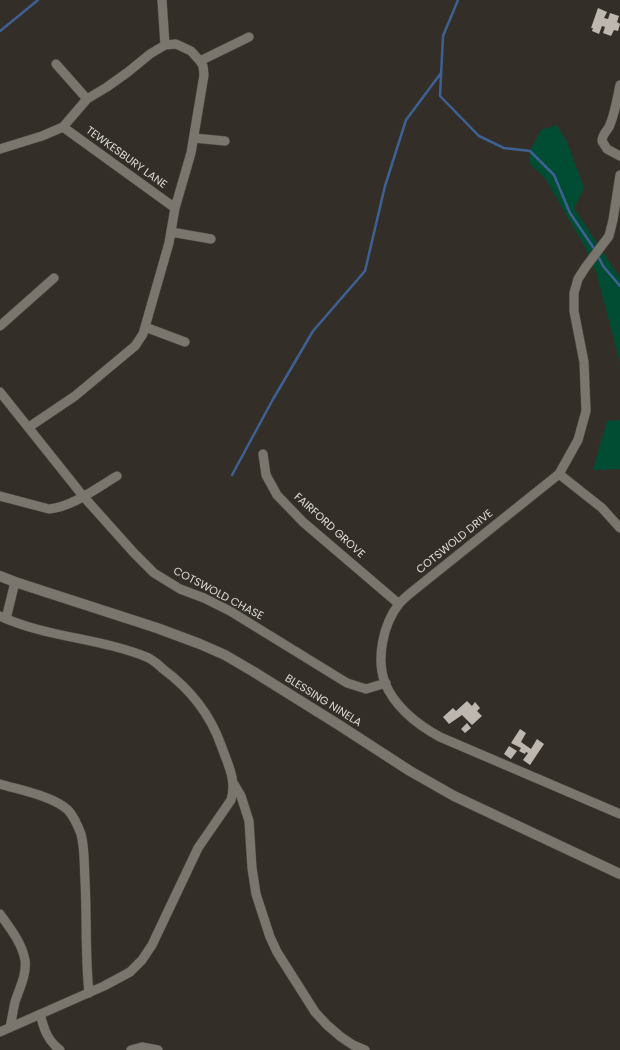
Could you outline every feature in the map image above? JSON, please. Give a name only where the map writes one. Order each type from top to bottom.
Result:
[{"type":"street","points":[[162,0],[165,45]]},
{"type":"street","points":[[200,61],[249,37]]},
{"type":"street","points":[[0,149],[42,136],[63,127],[86,99],[107,87],[150,54],[165,45],[176,44],[191,51],[203,66],[204,75],[191,154],[175,208],[169,243],[145,327],[135,346],[75,396],[29,427]]},
{"type":"street","points":[[56,64],[86,99]]},
{"type":"street","points":[[620,85],[609,127],[602,137],[602,141],[606,149],[620,156]]},
{"type":"street","name":"TEWKESBURY LANE","points":[[63,127],[175,208]]},
{"type":"street","points":[[194,138],[225,141]]},
{"type":"street","name":"COTSWOLD DRIVE","points":[[620,175],[613,220],[608,236],[578,279],[574,293],[574,311],[584,362],[586,411],[578,440],[559,474],[413,591],[399,604],[391,616],[382,641],[382,665],[386,683],[401,707],[416,721],[433,733],[620,814]]},
{"type":"street","points":[[171,232],[211,240]]},
{"type":"street","points":[[0,326],[54,278]]},
{"type":"street","points":[[145,327],[185,342]]},
{"type":"street","name":"COTSWOLD CHASE","points":[[0,392],[83,496],[154,573],[180,589],[204,598],[230,611],[347,682],[366,689],[386,683]]},
{"type":"street","name":"FAIRFORD GROVE","points":[[263,454],[266,475],[277,495],[303,522],[399,604]]},
{"type":"street","points":[[559,474],[602,508],[620,528]]},
{"type":"street","points":[[0,496],[49,509],[56,509],[83,496],[117,476]]},
{"type":"street","name":"BLESSING NINELA","points":[[0,576],[157,628],[219,652],[254,672],[410,771],[454,796],[620,874]]},
{"type":"street","points":[[15,582],[3,617],[47,632],[130,652],[150,659],[174,677],[190,692],[206,712],[217,734],[249,821],[252,868],[256,894],[270,937],[277,952],[315,1012],[341,1037],[353,1045],[365,1050]]},
{"type":"street","points":[[0,1032],[104,986],[130,972],[142,960],[152,945],[174,901],[198,848],[231,800],[234,782]]},
{"type":"street","points":[[0,784],[56,802],[68,810],[81,835],[84,857],[89,993]]},
{"type":"street","points":[[0,914],[10,927],[22,949],[25,962],[24,978],[15,1003],[10,1027]]},
{"type":"street","points":[[40,1014],[46,1034],[53,1044],[60,1050]]},
{"type":"street","points":[[131,1050],[142,1047],[158,1050]]},
{"type":"green space","points":[[557,125],[567,142],[584,188],[574,208],[620,276],[620,362],[596,272],[584,245],[545,178],[530,164],[530,151],[541,130]]},
{"type":"green space","points":[[620,420],[620,469],[593,470],[607,421]]},
{"type":"building","points":[[598,8],[607,12],[604,18],[608,19],[610,13],[619,16],[617,22],[620,24],[618,31],[614,30],[611,36],[603,33],[605,27],[602,26],[599,34],[592,31],[593,28],[591,28]]},
{"type":"building","points":[[467,701],[472,706],[475,702],[480,708],[477,711],[482,716],[472,725],[462,715],[449,724],[443,717],[453,708],[456,711]]},
{"type":"building","points":[[467,723],[471,728],[465,733],[461,729]]},
{"type":"building","points":[[520,729],[526,733],[521,742],[531,749],[537,739],[544,744],[530,765],[523,760],[528,753],[526,752],[525,754],[519,751],[521,748],[511,743]]},
{"type":"building","points":[[509,746],[517,751],[511,759],[504,754]]},
{"type":"waterway","points":[[0,31],[38,0]]},
{"type":"waterway","points":[[458,0],[443,36],[440,96],[479,136],[504,148],[530,151],[554,175],[570,213],[595,250]]},
{"type":"waterway","points":[[232,475],[272,401],[313,331],[365,271],[385,186],[406,120],[441,73]]},
{"type":"waterway","points":[[597,254],[603,266],[620,286]]}]
